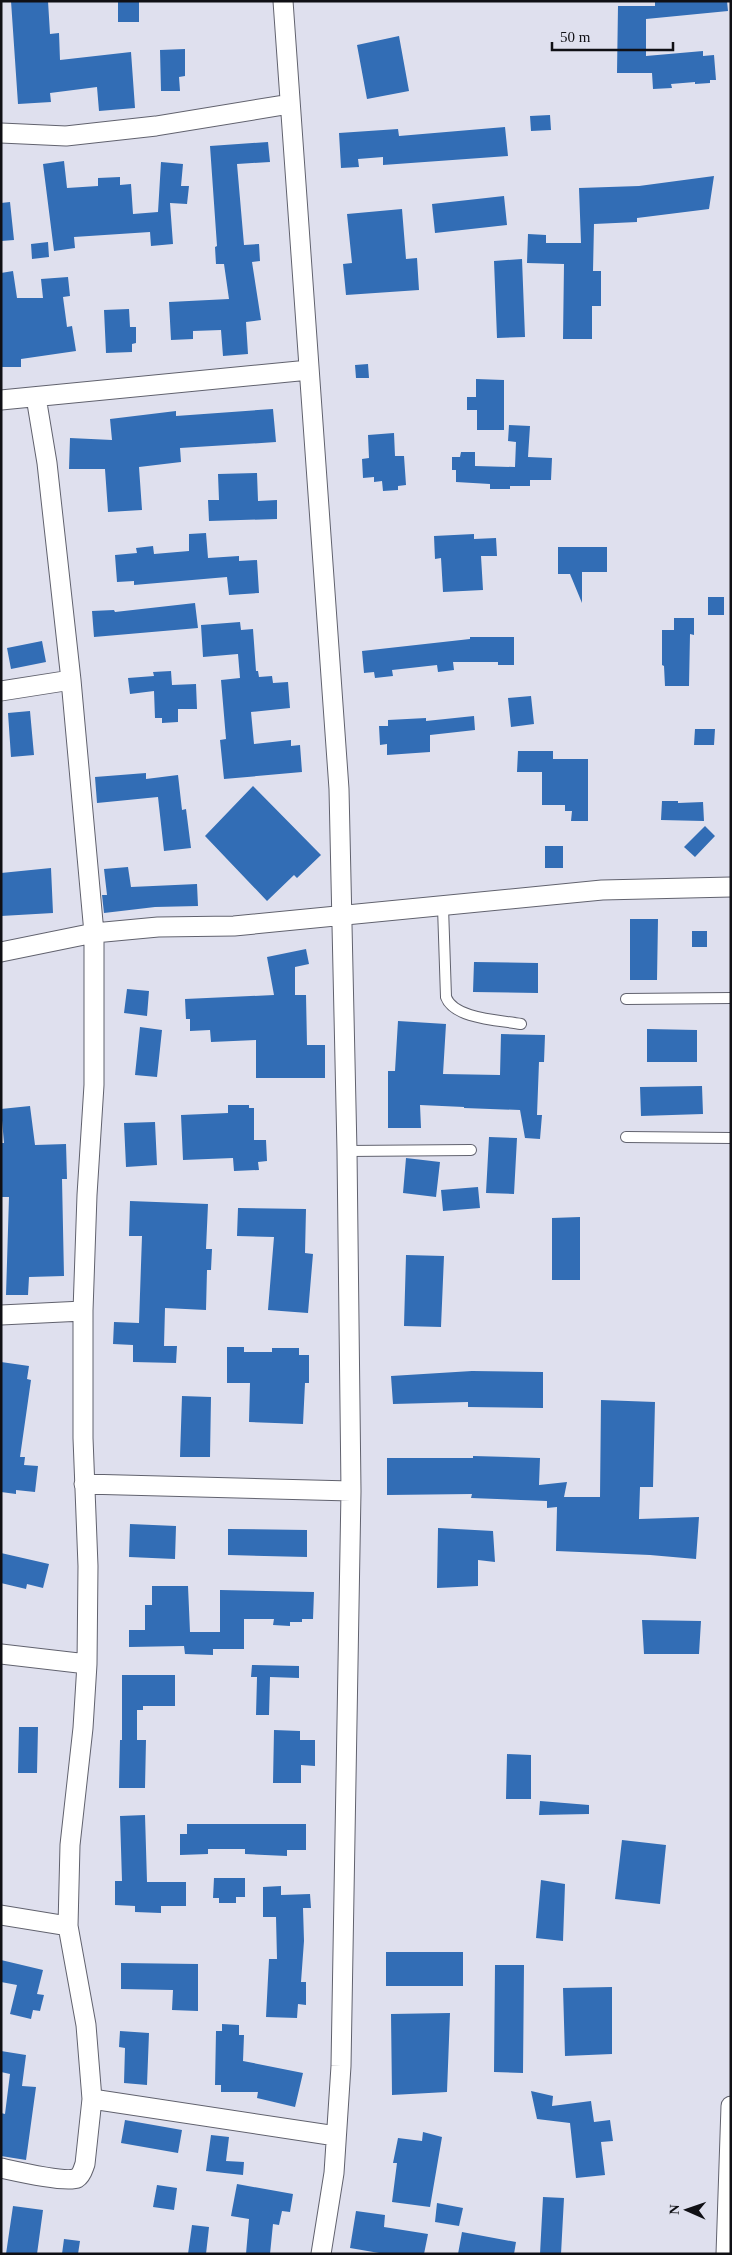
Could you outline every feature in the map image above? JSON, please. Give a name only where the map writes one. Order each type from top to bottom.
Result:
[{"type":"street","points":[[283,1],[339,789],[347,1151],[351,1490],[341,2056],[334,2173],[321,2254]]},
{"type":"street","points":[[1,134],[66,136],[156,126],[290,104]]},
{"type":"street","points":[[1,400],[309,370]]},
{"type":"street","points":[[1,2168],[61,2179],[77,2178],[82,2173],[85,2164],[92,2099],[86,2025],[68,1926],[70,1845],[88,1664],[88,1566],[84,1484],[84,1311],[87,1195],[94,1085],[94,933],[71,680],[47,463],[36,397]]},
{"type":"street","points":[[1,691],[71,680]]},
{"type":"street","points":[[1,952],[94,933],[158,926],[234,926],[343,917],[602,890],[731,887]]},
{"type":"street","points":[[1,1316],[84,1311]]},
{"type":"street","points":[[84,1484],[351,1490]]},
{"type":"street","points":[[1,1654],[88,1664]]},
{"type":"street","points":[[1,1916],[68,1926]]},
{"type":"street","points":[[92,2099],[336,2136]]},
{"type":"street","points":[[726,2254],[731,2106]]},
{"type":"lane","points":[[443,907],[446,997],[449,1004],[460,1013],[521,1024]]},
{"type":"lane","points":[[626,999],[731,998]]},
{"type":"lane","points":[[626,1137],[731,1138]]},
{"type":"lane","points":[[347,1151],[470,1150]]},
{"type":"building","points":[[11,1],[48,1],[50,34],[59,33],[60,60],[131,52],[135,108],[99,111],[97,87],[50,93],[51,102],[18,104]]},
{"type":"building","points":[[118,1],[139,1],[139,22],[118,22]]},
{"type":"building","points":[[655,1],[727,1],[728,11],[646,19],[646,56],[703,51],[703,56],[714,55],[716,80],[710,80],[710,83],[671,84],[672,88],[653,89],[652,73],[617,73],[618,6],[655,6]]},
{"type":"building","points":[[399,36],[409,91],[367,99],[357,45]]},
{"type":"building","points":[[185,49],[185,76],[179,77],[180,91],[161,91],[160,50]]},
{"type":"building","points":[[550,115],[551,130],[531,131],[530,116]]},
{"type":"building","points":[[505,127],[508,156],[383,165],[383,157],[358,159],[359,167],[341,168],[339,133],[398,129],[399,136]]},
{"type":"building","points":[[268,142],[270,162],[237,164],[244,245],[259,244],[260,261],[252,262],[261,320],[246,322],[248,354],[223,356],[221,330],[193,331],[193,339],[171,340],[169,302],[229,299],[224,264],[216,264],[215,247],[217,246],[210,146]]},
{"type":"building","points":[[64,161],[67,188],[98,186],[98,178],[120,177],[120,185],[131,184],[133,214],[158,212],[161,162],[183,164],[181,186],[189,186],[187,204],[170,203],[173,244],[151,246],[150,232],[74,237],[75,248],[54,251],[43,164]]},
{"type":"building","points":[[714,176],[709,209],[637,218],[637,222],[594,224],[593,271],[601,271],[601,306],[592,306],[592,339],[563,339],[564,264],[527,263],[528,234],[546,235],[546,243],[581,243],[579,188],[639,186]]},
{"type":"building","points":[[504,196],[507,225],[435,233],[432,204]]},
{"type":"building","points":[[10,202],[14,240],[1,241],[1,203]]},
{"type":"building","points":[[402,209],[406,259],[417,258],[419,290],[346,295],[343,264],[352,263],[347,214]]},
{"type":"building","points":[[48,242],[49,257],[32,259],[31,244]]},
{"type":"building","points":[[522,259],[525,337],[497,338],[494,261]]},
{"type":"building","points":[[13,271],[17,298],[43,298],[41,279],[68,277],[70,296],[63,297],[67,327],[72,326],[76,351],[21,359],[21,367],[1,367],[1,273]]},
{"type":"building","points":[[129,309],[130,327],[136,327],[136,343],[132,344],[132,352],[106,353],[104,310]]},
{"type":"building","points":[[368,364],[369,378],[356,378],[355,365]]},
{"type":"building","points":[[476,379],[504,380],[504,430],[477,430],[477,410],[467,410],[467,397],[476,397]]},
{"type":"building","points":[[273,409],[276,442],[180,448],[181,462],[139,467],[142,510],[108,512],[105,469],[69,469],[70,438],[112,440],[110,419],[176,411],[176,416]]},
{"type":"building","points":[[509,425],[530,426],[528,457],[552,458],[551,480],[530,480],[530,486],[510,486],[510,489],[490,489],[490,484],[456,482],[456,470],[452,470],[452,457],[460,457],[461,452],[475,452],[475,466],[515,467],[516,442],[508,441]]},
{"type":"building","points":[[394,433],[395,456],[404,456],[406,485],[398,486],[398,490],[383,491],[382,481],[374,482],[374,477],[363,478],[362,459],[369,458],[368,435]]},
{"type":"building","points":[[257,473],[258,501],[277,500],[277,519],[209,521],[208,500],[219,500],[218,474]]},
{"type":"building","points":[[206,533],[208,558],[239,556],[239,561],[257,560],[259,593],[229,595],[227,577],[134,585],[134,581],[117,582],[115,555],[137,553],[136,548],[153,546],[154,554],[189,551],[189,534]]},
{"type":"building","points":[[474,534],[474,539],[496,538],[497,556],[481,556],[483,590],[443,592],[441,558],[435,559],[434,536]]},
{"type":"building","points":[[558,547],[607,547],[607,572],[582,572],[582,603],[570,574],[558,574]]},
{"type":"building","points":[[708,597],[724,597],[724,615],[708,615]]},
{"type":"building","points":[[195,603],[198,628],[94,637],[92,611],[114,610],[115,612]]},
{"type":"building","points":[[674,618],[694,618],[694,635],[690,634],[689,686],[665,686],[664,666],[662,665],[662,630],[674,630]]},
{"type":"building","points":[[240,622],[241,630],[253,629],[256,671],[258,671],[259,677],[272,676],[273,683],[288,682],[290,708],[251,712],[254,744],[291,740],[291,746],[300,745],[302,772],[224,779],[220,740],[226,739],[221,680],[240,678],[238,654],[203,657],[201,625]]},
{"type":"building","points":[[470,637],[514,637],[514,665],[498,665],[498,662],[453,662],[454,670],[438,672],[437,665],[392,670],[393,676],[375,678],[374,672],[364,673],[362,651],[470,639]]},
{"type":"building","points":[[42,641],[46,662],[11,669],[7,648]]},
{"type":"building","points":[[171,671],[172,685],[196,684],[197,709],[178,709],[178,722],[162,723],[162,718],[155,718],[154,691],[130,694],[128,678],[154,676],[153,672]]},
{"type":"building","points":[[531,696],[534,724],[511,727],[508,698]]},
{"type":"building","points":[[30,711],[34,755],[11,757],[8,713]]},
{"type":"building","points":[[474,716],[475,730],[430,735],[430,752],[387,755],[387,744],[380,745],[379,726],[388,726],[388,720],[426,718],[426,721]]},
{"type":"building","points":[[695,729],[715,729],[714,745],[694,745]]},
{"type":"building","points":[[518,751],[553,751],[553,759],[588,759],[588,821],[571,821],[572,811],[565,811],[565,805],[542,805],[542,772],[517,772]]},
{"type":"building","points":[[146,773],[146,779],[178,775],[182,810],[186,809],[191,848],[164,851],[158,797],[97,803],[95,777]]},
{"type":"building","points":[[253,786],[321,855],[297,878],[294,875],[267,901],[205,836]]},
{"type":"building","points":[[662,801],[678,801],[678,803],[703,802],[704,821],[661,820]]},
{"type":"building","points":[[705,826],[715,836],[695,857],[684,847]]},
{"type":"building","points":[[545,846],[563,846],[563,868],[545,868]]},
{"type":"building","points":[[128,867],[131,887],[197,884],[198,906],[155,907],[104,913],[102,895],[107,895],[104,869]]},
{"type":"building","points":[[51,868],[53,913],[1,916],[1,873]]},
{"type":"building","points":[[630,919],[658,919],[657,980],[630,980]]},
{"type":"building","points":[[692,931],[707,931],[707,947],[692,947]]},
{"type":"building","points":[[306,949],[309,964],[295,967],[295,995],[306,995],[307,1045],[325,1045],[325,1078],[256,1078],[256,1040],[211,1042],[210,1030],[190,1031],[190,1019],[186,1019],[185,999],[274,995],[267,957]]},
{"type":"building","points":[[474,962],[538,963],[538,993],[473,992]]},
{"type":"building","points":[[127,989],[149,991],[147,1016],[124,1013]]},
{"type":"building","points":[[398,1021],[446,1024],[443,1074],[500,1075],[501,1034],[545,1035],[544,1062],[539,1062],[537,1115],[542,1115],[540,1139],[525,1138],[520,1110],[420,1105],[421,1128],[388,1128],[388,1071],[395,1071]]},
{"type":"building","points":[[140,1027],[162,1030],[157,1077],[135,1075]]},
{"type":"building","points":[[647,1029],[697,1030],[697,1062],[647,1062]]},
{"type":"building","points":[[702,1086],[703,1114],[641,1116],[640,1087]]},
{"type":"building","points":[[228,1105],[249,1105],[249,1108],[254,1108],[254,1140],[266,1140],[267,1161],[258,1162],[259,1170],[234,1171],[233,1158],[183,1160],[181,1115],[228,1113]]},
{"type":"building","points":[[30,1106],[35,1145],[66,1144],[67,1179],[62,1179],[64,1276],[29,1277],[28,1295],[6,1295],[9,1197],[1,1197],[1,1143],[4,1143],[1,1109]]},
{"type":"building","points":[[155,1122],[157,1165],[126,1167],[124,1123]]},
{"type":"building","points":[[489,1137],[517,1138],[514,1194],[486,1193]]},
{"type":"building","points":[[406,1158],[440,1162],[436,1197],[403,1193]]},
{"type":"building","points":[[478,1187],[480,1208],[443,1211],[441,1190]]},
{"type":"building","points":[[130,1201],[208,1204],[206,1249],[212,1249],[211,1270],[207,1270],[206,1310],[165,1308],[164,1346],[177,1346],[176,1363],[133,1362],[133,1345],[113,1344],[114,1322],[139,1323],[142,1236],[129,1236]]},
{"type":"building","points":[[238,1208],[306,1209],[305,1253],[313,1254],[308,1313],[268,1310],[274,1237],[237,1236]]},
{"type":"building","points":[[580,1217],[580,1280],[552,1280],[552,1218]]},
{"type":"building","points":[[406,1255],[444,1256],[441,1327],[404,1326]]},
{"type":"building","points":[[227,1347],[244,1347],[244,1352],[272,1352],[272,1348],[299,1348],[299,1355],[309,1355],[309,1383],[305,1383],[303,1424],[249,1422],[250,1383],[227,1383]]},
{"type":"building","points":[[1,1362],[29,1366],[27,1379],[31,1380],[20,1457],[25,1457],[24,1465],[38,1466],[35,1492],[16,1490],[16,1494],[1,1492]]},
{"type":"building","points":[[472,1371],[543,1372],[543,1408],[468,1407],[468,1402],[393,1404],[391,1376]]},
{"type":"building","points":[[182,1396],[211,1397],[210,1457],[180,1457]]},
{"type":"building","points":[[601,1400],[655,1402],[653,1487],[640,1487],[639,1519],[699,1517],[696,1559],[556,1551],[557,1507],[547,1508],[547,1501],[471,1498],[472,1494],[387,1495],[387,1458],[473,1458],[473,1456],[540,1458],[539,1485],[567,1482],[564,1497],[600,1497]]},
{"type":"building","points":[[130,1524],[176,1526],[175,1559],[129,1557]]},
{"type":"building","points":[[438,1528],[493,1531],[495,1562],[478,1560],[478,1586],[437,1588]]},
{"type":"building","points":[[228,1529],[307,1530],[307,1557],[228,1555]]},
{"type":"building","points":[[1,1553],[49,1564],[43,1588],[27,1584],[26,1589],[1,1583]]},
{"type":"building","points":[[152,1586],[188,1586],[190,1632],[220,1632],[220,1590],[314,1592],[313,1619],[302,1619],[302,1622],[290,1622],[290,1626],[273,1625],[274,1619],[244,1619],[244,1649],[213,1649],[213,1655],[185,1654],[184,1646],[129,1647],[129,1630],[145,1630],[145,1605],[152,1605]]},
{"type":"building","points":[[642,1620],[701,1621],[699,1654],[644,1654]]},
{"type":"building","points":[[252,1665],[299,1666],[299,1678],[270,1677],[269,1715],[256,1715],[257,1677],[251,1677]]},
{"type":"building","points":[[122,1675],[175,1675],[175,1706],[143,1706],[143,1710],[137,1710],[137,1740],[146,1740],[145,1788],[119,1788],[120,1740],[122,1740]]},
{"type":"building","points":[[19,1727],[38,1727],[37,1773],[18,1773]]},
{"type":"building","points":[[274,1730],[300,1731],[300,1740],[315,1740],[315,1766],[301,1765],[301,1783],[273,1783]]},
{"type":"building","points":[[507,1754],[531,1755],[531,1799],[506,1799]]},
{"type":"building","points":[[540,1801],[589,1805],[589,1814],[539,1815]]},
{"type":"building","points":[[145,1815],[147,1882],[186,1882],[186,1906],[161,1906],[161,1913],[135,1912],[135,1906],[115,1905],[115,1881],[122,1881],[120,1816]]},
{"type":"building","points":[[187,1824],[306,1824],[306,1850],[287,1850],[287,1856],[245,1854],[245,1849],[208,1849],[208,1854],[180,1855],[180,1834],[187,1834]]},
{"type":"building","points":[[622,1840],[666,1845],[660,1904],[615,1899]]},
{"type":"building","points":[[214,1878],[245,1878],[245,1897],[236,1897],[236,1903],[219,1903],[219,1898],[213,1898]]},
{"type":"building","points":[[541,1880],[565,1884],[563,1941],[536,1938]]},
{"type":"building","points":[[281,1886],[281,1895],[310,1894],[311,1908],[303,1908],[304,1941],[301,1982],[306,1982],[306,2005],[298,2004],[297,2018],[266,2017],[269,1959],[277,1959],[276,1917],[263,1917],[263,1887]]},
{"type":"building","points":[[386,1952],[463,1952],[463,1986],[386,1986]]},
{"type":"building","points":[[1,1960],[43,1970],[37,1994],[44,1995],[40,2011],[33,2010],[31,2019],[10,2014],[17,1985],[1,1982]]},
{"type":"building","points":[[121,1963],[198,1964],[198,2011],[172,2010],[173,1990],[121,1989]]},
{"type":"building","points":[[495,1965],[524,1965],[523,2073],[494,2072]]},
{"type":"building","points":[[612,1987],[612,2054],[565,2056],[563,1988]]},
{"type":"building","points":[[450,2013],[447,2092],[392,2095],[391,2014]]},
{"type":"building","points":[[222,2024],[239,2025],[239,2035],[244,2035],[243,2061],[303,2073],[295,2107],[257,2098],[258,2092],[221,2092],[221,2085],[215,2085],[216,2031],[222,2031]]},
{"type":"building","points":[[120,2031],[149,2033],[147,2085],[124,2083],[125,2048],[119,2047]]},
{"type":"building","points":[[1,2051],[26,2055],[22,2086],[36,2087],[26,2160],[1,2156],[1,2113],[5,2114],[10,2074],[1,2072]]},
{"type":"building","points":[[531,2091],[553,2096],[552,2106],[591,2101],[594,2122],[610,2120],[613,2141],[601,2142],[605,2175],[576,2178],[570,2123],[537,2119]]},
{"type":"building","points":[[125,2120],[182,2130],[178,2153],[121,2143]]},
{"type":"building","points":[[423,2132],[442,2137],[430,2207],[392,2202],[397,2163],[393,2163],[398,2138],[422,2141]]},
{"type":"building","points":[[211,2135],[229,2137],[226,2161],[244,2162],[243,2175],[206,2171]]},
{"type":"building","points":[[237,2184],[293,2194],[290,2212],[282,2211],[279,2225],[273,2224],[270,2254],[246,2254],[249,2219],[231,2216]]},
{"type":"building","points":[[157,2185],[177,2188],[174,2210],[153,2207]]},
{"type":"building","points":[[543,2197],[564,2198],[561,2254],[540,2254]]},
{"type":"building","points":[[437,2203],[463,2208],[459,2226],[435,2222]]},
{"type":"building","points":[[13,2206],[43,2210],[37,2254],[6,2254]]},
{"type":"building","points":[[356,2211],[385,2215],[384,2227],[428,2234],[424,2254],[385,2254],[350,2248]]},
{"type":"building","points":[[192,2225],[209,2227],[206,2254],[188,2254]]},
{"type":"building","points":[[462,2232],[516,2242],[514,2254],[458,2254]]},
{"type":"building","points":[[64,2239],[80,2241],[78,2254],[62,2254]]}]
